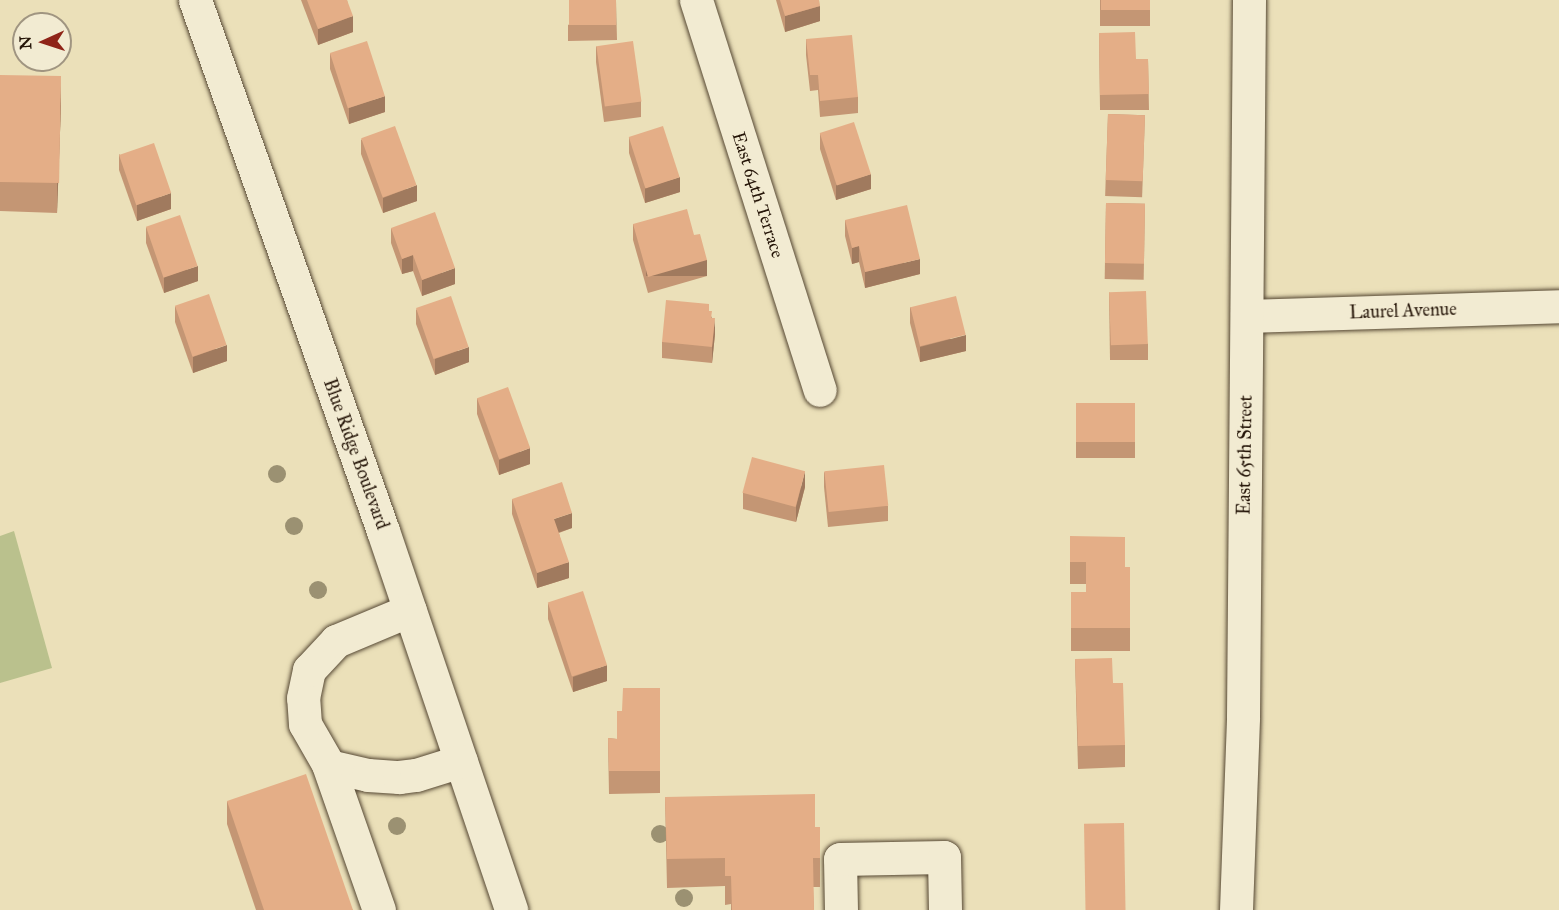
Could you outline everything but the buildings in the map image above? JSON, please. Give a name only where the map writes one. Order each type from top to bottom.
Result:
[{"type":"street","name":"Blue Ridge Boulevard","points":[[195,0],[410,610],[512,910]]},
{"type":"street","name":"East 64th Terrace","points":[[696,0],[820,390]]},
{"type":"street","name":"East 65th Street","points":[[1236,910],[1243,717],[1249,0]]},
{"type":"street","name":"Laurel Avenue","points":[[1246,316],[1559,306]]},
{"type":"street","points":[[379,910],[329,766],[305,724],[303,698],[309,670],[336,641],[410,610]]},
{"type":"street","points":[[329,766],[368,775],[399,777],[417,775],[461,761]]},
{"type":"street","points":[[841,910],[840,859],[944,857],[945,910]]},
{"type":"green space","points":[[14,531],[52,668],[0,683],[0,536]]}]
